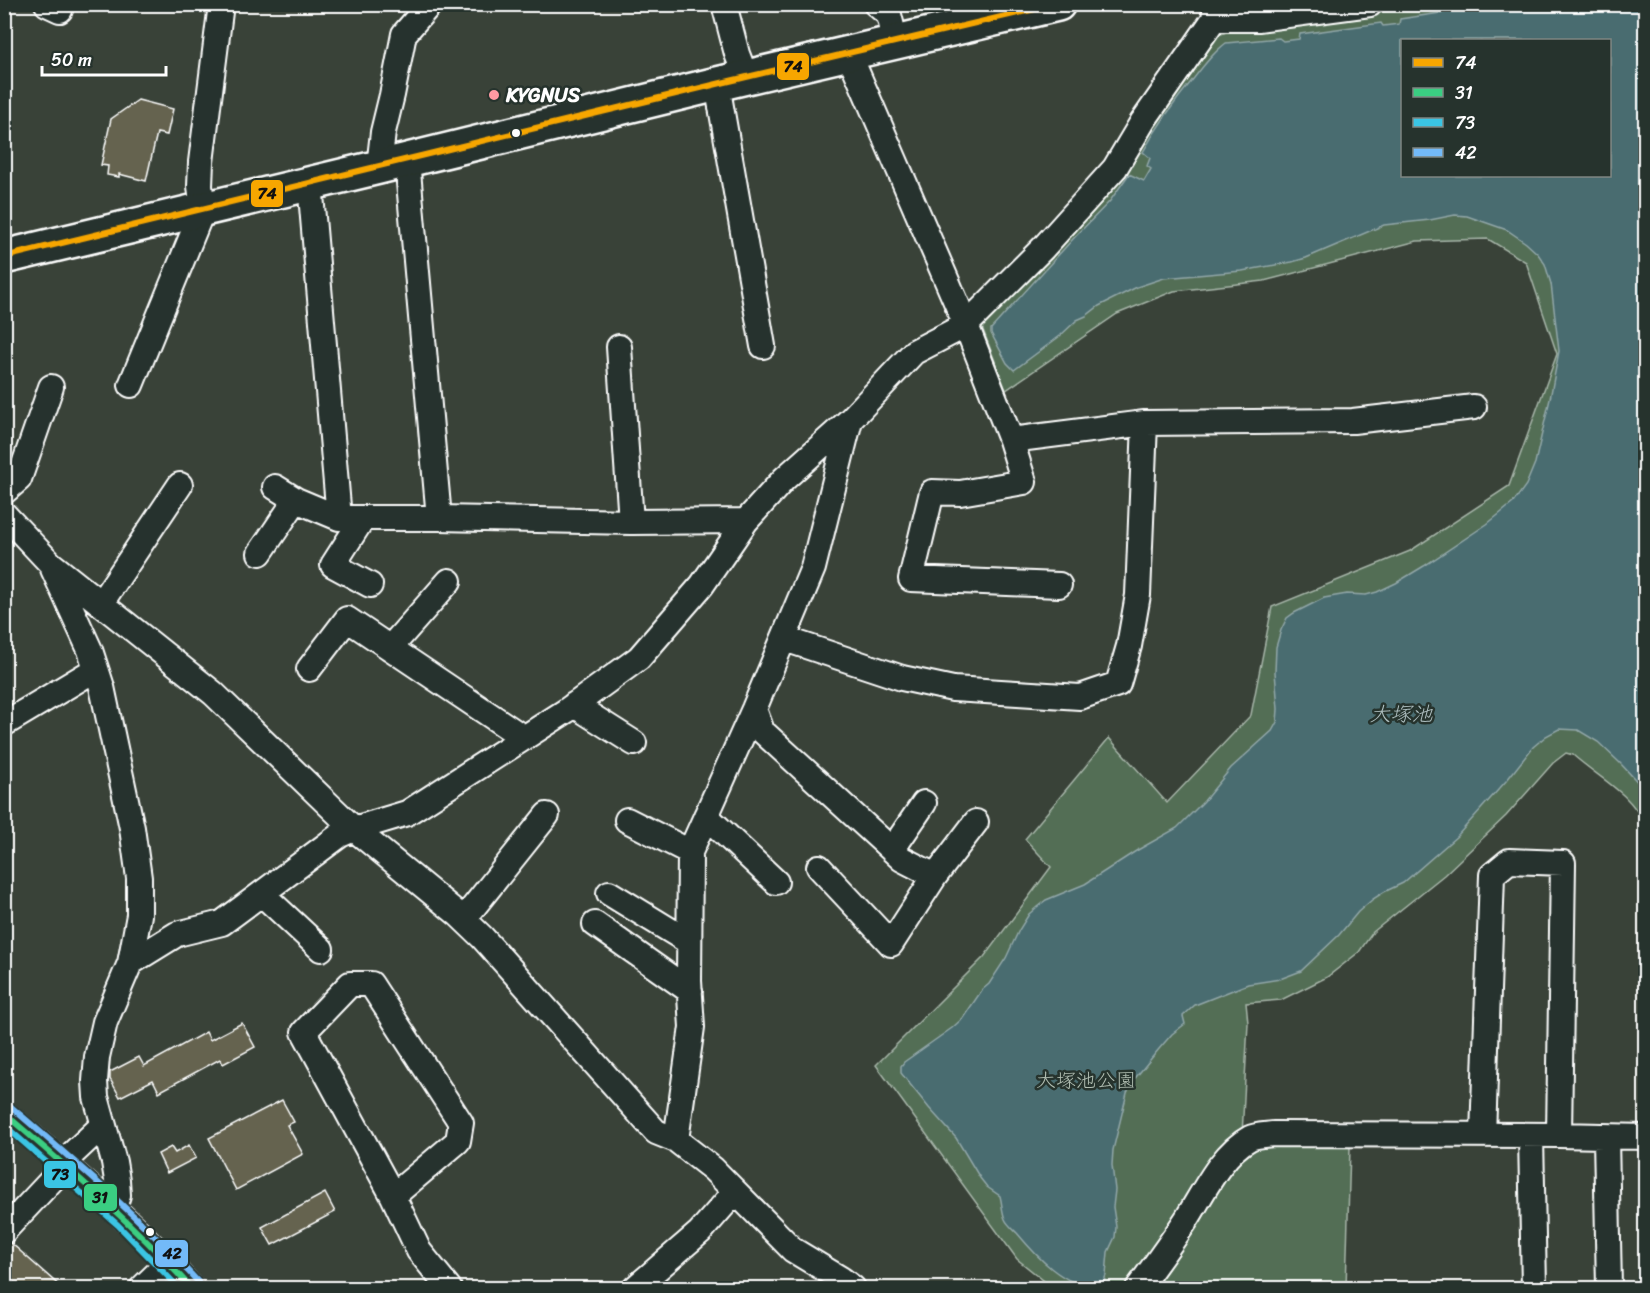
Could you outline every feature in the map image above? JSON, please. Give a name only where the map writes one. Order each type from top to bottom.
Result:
[{"type":"highway","points":[[4,257],[897,43],[985,13],[1058,4]]},
{"type":"street","points":[[130,385],[203,209],[200,186],[201,162],[221,4]]},
{"type":"street","points":[[429,4],[404,34],[383,132],[393,164],[439,518]]},
{"type":"street","points":[[724,4],[737,54],[732,81],[763,346]]},
{"type":"street","points":[[876,4],[889,15],[897,43]]},
{"type":"street","points":[[130,963],[177,934],[222,923],[340,835],[407,813],[574,705],[639,658],[702,585],[746,521],[784,479],[850,420],[914,352],[966,325],[1043,248],[1115,168],[1215,12],[1258,19],[1370,4]]},
{"type":"street","points":[[849,54],[966,325],[1011,440],[1024,482],[960,494],[932,492],[911,579],[1059,585]]},
{"type":"street","points":[[310,183],[339,518]]},
{"type":"street","points":[[619,347],[631,522]]},
{"type":"street","points":[[4,492],[19,479],[51,387]]},
{"type":"street","points":[[1011,440],[1145,423],[1353,421],[1474,407]]},
{"type":"street","points":[[676,1140],[692,1027],[689,942],[690,852],[785,639],[813,568],[850,420]]},
{"type":"street","points":[[785,639],[902,678],[953,689],[1080,697],[1118,684],[1129,646],[1138,595],[1145,423]]},
{"type":"street","points":[[101,603],[180,485]]},
{"type":"street","points":[[275,487],[296,500],[339,518],[631,522],[746,521]]},
{"type":"street","points":[[260,553],[296,500]]},
{"type":"street","points":[[4,514],[51,564],[213,693],[354,829],[464,919],[656,1132],[676,1140],[713,1169],[793,1250],[853,1288]]},
{"type":"street","points":[[363,518],[333,565],[370,585]]},
{"type":"street","points":[[51,564],[90,650],[102,687],[132,828],[139,878],[139,915],[130,963],[105,1022],[97,1057],[95,1081],[96,1097],[117,1180],[118,1195],[114,1208]]},
{"type":"street","points":[[390,648],[448,581]]},
{"type":"street","points":[[309,669],[347,619],[524,738]]},
{"type":"street","points":[[4,724],[96,669]]},
{"type":"street","points":[[574,705],[634,743]]},
{"type":"street","points":[[754,709],[762,731],[902,859],[935,876]]},
{"type":"street","points":[[892,850],[924,803]]},
{"type":"street","points":[[464,919],[547,815]]},
{"type":"street","points":[[706,816],[776,882]]},
{"type":"street","points":[[627,820],[690,852]]},
{"type":"street","points":[[819,867],[891,944],[935,876],[976,822]]},
{"type":"street","points":[[1483,1135],[1492,875],[1509,861],[1563,863],[1559,1135]]},
{"type":"street","points":[[609,893],[689,942]]},
{"type":"street","points":[[262,894],[321,949]]},
{"type":"street","points":[[595,924],[690,991]]},
{"type":"street","points":[[393,1196],[458,1141],[461,1124],[371,984],[350,984],[304,1032],[393,1196],[419,1251],[448,1288]]},
{"type":"street","points":[[4,1113],[114,1208],[169,1262],[191,1288]]},
{"type":"street","points":[[4,1231],[65,1166],[71,1155],[103,1125]]},
{"type":"street","points":[[1138,1288],[1160,1259],[1211,1177],[1235,1149],[1251,1137],[1273,1134],[1646,1137]]},
{"type":"street","points":[[1531,1136],[1534,1288]]},
{"type":"street","points":[[1606,1137],[1609,1288]]},
{"type":"street","points":[[635,1288],[700,1232],[735,1192]]},
{"type":"street","points":[[142,1288],[169,1262]]},
{"type":"green space","name":"大塚池","points":[[1422,5],[1645,5],[1645,825],[1623,795],[1573,755],[1566,753],[1553,763],[1506,816],[1444,875],[1373,932],[1359,952],[1327,977],[1281,1000],[1246,1003],[1248,1023],[1242,1135],[1249,1148],[1350,1147],[1346,1288],[1053,1288],[1017,1259],[876,1065],[984,957],[1051,867],[1025,839],[1109,738],[1167,803],[1251,715],[1272,607],[1410,551],[1509,486],[1557,354],[1526,262],[1488,239],[1417,241],[1264,281],[1174,291],[1117,314],[1006,390],[980,322],[1216,36],[1229,31],[1294,25]]},
{"type":"water","name":"大塚池","points":[[1468,4],[1645,5],[1645,790],[1598,742],[1578,730],[1559,729],[1533,747],[1457,836],[1403,883],[1373,899],[1301,971],[1280,979],[1248,984],[1195,1005],[1183,1016],[1185,1024],[1172,1034],[1159,1049],[1132,1082],[1127,1093],[1113,1150],[1115,1237],[1108,1252],[1103,1285],[1097,1288],[1085,1286],[1073,1282],[1052,1269],[1009,1225],[1004,1216],[1000,1196],[987,1187],[980,1178],[956,1138],[901,1073],[901,1066],[963,1018],[1006,958],[1029,914],[1046,900],[1085,884],[1177,828],[1204,801],[1231,768],[1272,731],[1277,722],[1278,709],[1275,672],[1276,647],[1287,618],[1324,598],[1347,594],[1366,595],[1396,583],[1487,524],[1513,503],[1526,485],[1535,463],[1559,351],[1551,284],[1545,264],[1538,254],[1507,230],[1467,216],[1455,215],[1384,225],[1292,262],[1242,271],[1164,278],[1137,287],[1077,320],[1060,336],[1014,370],[1007,363],[991,329],[1110,201],[1129,174],[1144,181],[1151,169],[1147,166],[1150,158],[1143,152],[1167,113],[1209,59],[1226,43],[1279,38],[1283,41],[1299,39],[1300,34],[1381,23],[1383,26],[1399,24],[1400,19],[1460,10],[1460,6]]},
{"type":"building","points":[[138,100],[173,109],[167,135],[157,133],[146,181],[119,174],[119,177],[107,175],[108,166],[101,165],[111,119]]},
{"type":"building","points":[[242,1023],[255,1047],[223,1064],[220,1059],[159,1092],[153,1080],[120,1097],[110,1079],[110,1072],[139,1057],[144,1066],[206,1032],[210,1040]]},
{"type":"building","points":[[282,1100],[294,1122],[287,1125],[303,1154],[236,1190],[209,1138]]},
{"type":"building","points":[[189,1145],[196,1158],[167,1173],[158,1154],[171,1147],[175,1153]]},
{"type":"building","points":[[325,1193],[335,1212],[272,1245],[262,1227]]},
{"type":"building","points":[[11,1243],[62,1288],[4,1288],[4,1249]]},
{"type":"transit line","name":"74","points":[[4,257],[1056,4]]},
{"type":"transit line","name":"42","points":[[10,1106],[83,1169],[198,1282]]},
{"type":"transit line","name":"31","points":[[4,1113],[124,1219],[191,1288]]},
{"type":"transit line","name":"73","points":[[4,1125],[118,1225],[179,1288]]},
{"type":"place","name":"KYGNUS","points":[[494,95]]},
{"type":"park label","name":"大塚池公園","points":[[1086,1080]]}]
